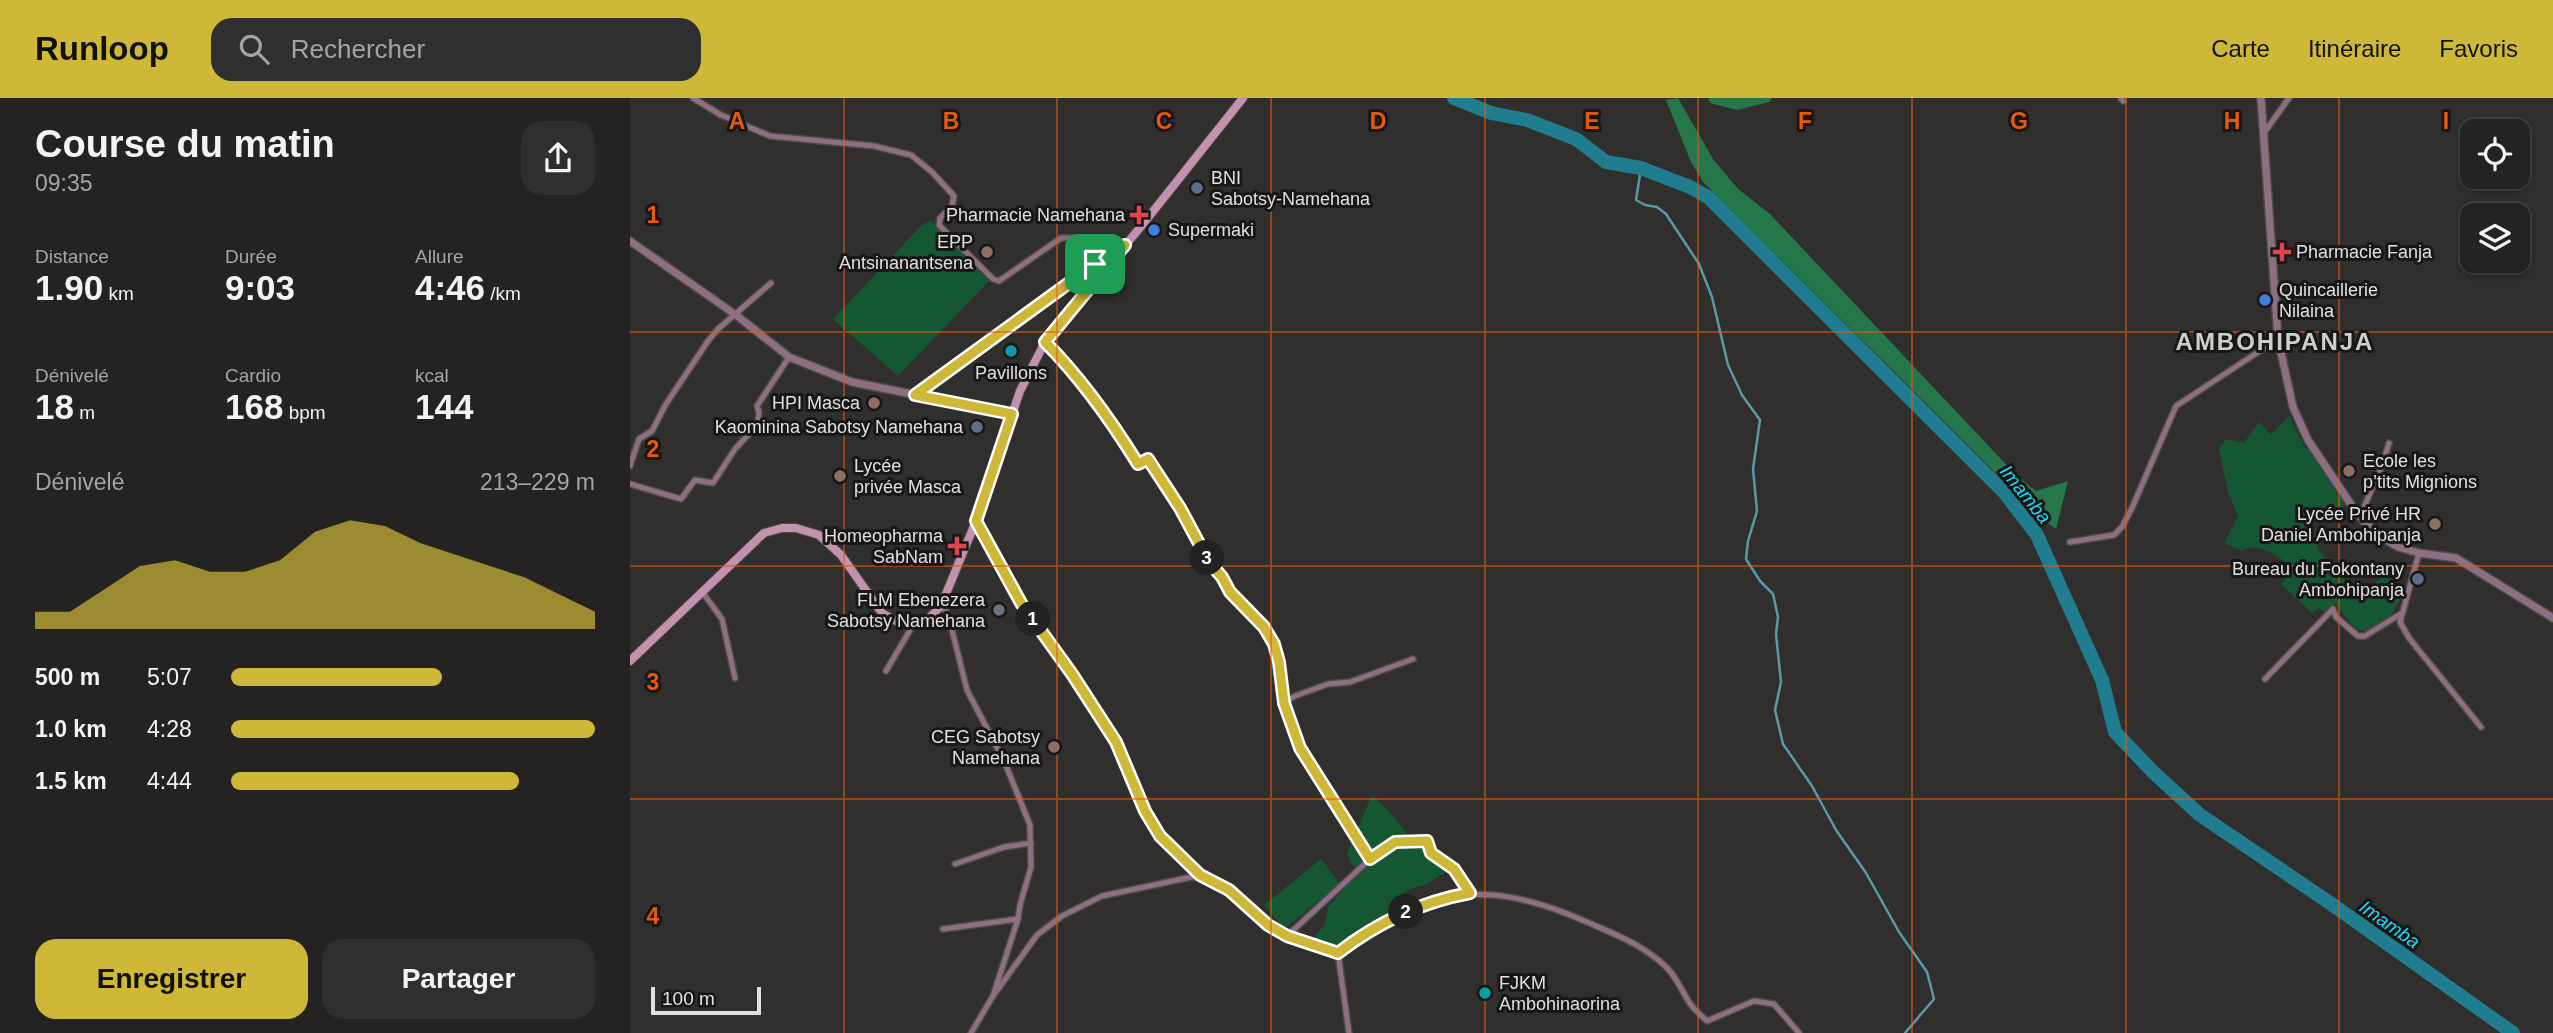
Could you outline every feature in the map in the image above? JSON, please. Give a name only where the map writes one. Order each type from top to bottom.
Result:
[{"type":"main road","points":[[631,658],[764,533],[782,528],[796,528],[819,535],[841,555],[882,613],[896,621],[913,625],[926,621],[941,606],[976,521],[1022,386],[1045,342],[1244,98]]},
{"type":"street","points":[[693,98],[770,136],[874,146],[911,155],[932,172],[954,196],[952,206],[940,218],[939,225],[993,279],[999,281],[1061,238],[1114,239],[1125,245],[915,395]]},
{"type":"street","points":[[2261,98],[2278,340],[2293,407],[2308,440],[2360,516],[2381,537],[2399,547],[2419,553],[2456,558],[2553,618]]},
{"type":"street","points":[[2262,136],[2289,98]]},
{"type":"street","points":[[630,241],[736,315],[789,357],[852,382],[1012,414]]},
{"type":"street","points":[[630,466],[639,439],[652,431],[701,350],[718,328],[771,283]]},
{"type":"street","points":[[2070,542],[2115,535],[2132,508],[2176,406],[2278,340]]},
{"type":"street","points":[[1045,342],[1076,376],[1138,464],[1148,459],[1180,508],[1209,562],[1230,592],[1264,627],[1274,644],[1284,703],[1300,748],[1370,859]]},
{"type":"street","points":[[630,484],[681,499],[695,480],[713,483],[735,449],[758,424],[757,406],[789,357]]},
{"type":"street","points":[[2360,516],[2389,443]]},
{"type":"street","points":[[976,521],[1021,603],[1116,742],[1145,811],[1160,836],[1200,875],[1229,890],[1268,925],[1287,936],[1338,953]]},
{"type":"street","points":[[2419,553],[2400,622],[2409,638],[2481,727]]},
{"type":"street","points":[[703,593],[722,619],[735,678]]},
{"type":"street","points":[[941,606],[946,611],[951,626],[967,690],[1005,763],[1030,825],[1031,867],[1018,919],[993,996]]},
{"type":"street","points":[[2265,680],[2333,609],[2336,617],[2358,636],[2365,636],[2402,613]]},
{"type":"street","points":[[886,671],[913,625]]},
{"type":"street","points":[[1284,703],[1328,684],[1358,680],[1413,659]]},
{"type":"street","points":[[1287,936],[1370,859],[1395,842],[1427,841],[1431,853],[1454,869],[1470,893]]},
{"type":"street","points":[[955,864],[1004,847],[1031,843]]},
{"type":"street","points":[[971,1033],[993,996],[1037,935],[1072,909],[1102,896],[1200,875]]},
{"type":"street","points":[[1338,953],[1364,933],[1440,898],[1470,893],[1506,895],[1553,907],[1625,938],[1654,957],[1677,978],[1690,1004],[1707,1021],[1754,1001],[1774,1004],[1799,1033]]},
{"type":"street","points":[[943,929],[1018,919]]},
{"type":"street","points":[[1338,953],[1349,1033]]},
{"type":"green space","points":[[1678,98],[1713,159],[1738,189],[1770,214],[2016,475],[2036,491],[2068,481],[2056,529],[2040,517],[1703,182],[1691,162],[1666,100]]},
{"type":"green space","points":[[1708,98],[1772,98],[1769,102],[1737,110],[1710,103]]},
{"type":"green space","points":[[929,221],[935,224],[989,281],[898,376],[833,319],[921,226]]},
{"type":"green space","points":[[2289,416],[2305,448],[2309,450],[2345,505],[2336,514],[2323,509],[2312,512],[2310,520],[2321,553],[2359,594],[2385,575],[2403,596],[2389,618],[2368,631],[2355,629],[2336,604],[2324,612],[2319,608],[2312,613],[2281,584],[2295,569],[2277,556],[2256,548],[2242,551],[2224,543],[2238,516],[2228,492],[2219,449],[2226,439],[2244,443],[2259,422],[2271,435]]},
{"type":"green space","points":[[1372,795],[1392,814],[1410,838],[1424,846],[1446,866],[1446,872],[1425,885],[1401,894],[1403,907],[1332,947],[1313,939],[1325,924],[1328,907],[1357,873],[1347,854]]},
{"type":"green space","points":[[1321,859],[1340,884],[1284,929],[1264,905]]},
{"type":"waterway","name":"Imamba","points":[[1454,98],[1491,113],[1527,120],[1576,139],[1606,162],[1641,168],[1708,197],[2004,492],[2037,535],[2102,680],[2115,732],[2152,771],[2200,815],[2513,1033]]},
{"type":"waterway","points":[[1641,168],[1636,200],[1657,207],[1666,214],[1699,264],[1712,297],[1728,365],[1742,395],[1760,420],[1753,469],[1757,511],[1746,559],[1760,581],[1773,594],[1778,617],[1776,634],[1781,682],[1775,710],[1783,744],[1866,873],[1899,932],[1927,972],[1934,999],[1905,1033]]},
{"type":"place","name":"BNI Sabotsy-Namehana","points":[[1197,188]]},
{"type":"place","name":"Pharmacie Namehana","points":[[1139,215]]},
{"type":"place","name":"Supermaki","points":[[1154,230]]},
{"type":"place","name":"EPP Antsinanantsena","points":[[987,252]]},
{"type":"place","name":"Pharmacie Fanja","points":[[2282,252]]},
{"type":"place","name":"Quincaillerie Nilaina","points":[[2265,300]]},
{"type":"place","name":"Pavillons","points":[[1011,351]]},
{"type":"place","name":"HPI Masca","points":[[874,403]]},
{"type":"place","name":"Kaominina Sabotsy Namehana","points":[[977,427]]},
{"type":"place","name":"Ecole les p’tits Mignions","points":[[2349,471]]},
{"type":"place","name":"Lycée privée Masca","points":[[840,476]]},
{"type":"place","name":"Lycée Privé HR Daniel Ambohipanja","points":[[2435,524]]},
{"type":"place","name":"Homeopharma SabNam","points":[[957,546]]},
{"type":"place","name":"Bureau du Fokontany Ambohipanja","points":[[2418,579]]},
{"type":"place","name":"FLM Ebenezera Sabotsy Namehana","points":[[999,610]]},
{"type":"place","name":"CEG Sabotsy Namehana","points":[[1054,747]]},
{"type":"place","name":"FJKM Ambohinaorina","points":[[1485,993]]},
{"type":"district","name":"AMBOHIPANJA","points":[[2275,342]]},
{"type":"route","points":[[1125,245],[1045,342],[1067,364],[1118,432],[1138,464],[1148,459],[1180,508],[1209,562],[1230,592],[1264,627],[1274,644],[1283,684],[1284,703],[1300,748],[1370,859],[1395,842],[1427,841],[1431,853],[1454,869],[1470,893],[1440,898],[1409,910],[1364,933],[1338,953],[1287,936],[1268,925],[1229,890],[1200,875],[1165,842],[1145,811],[1116,742],[1021,603],[976,521],[1012,414],[915,395],[1095,264],[1125,245]]}]
